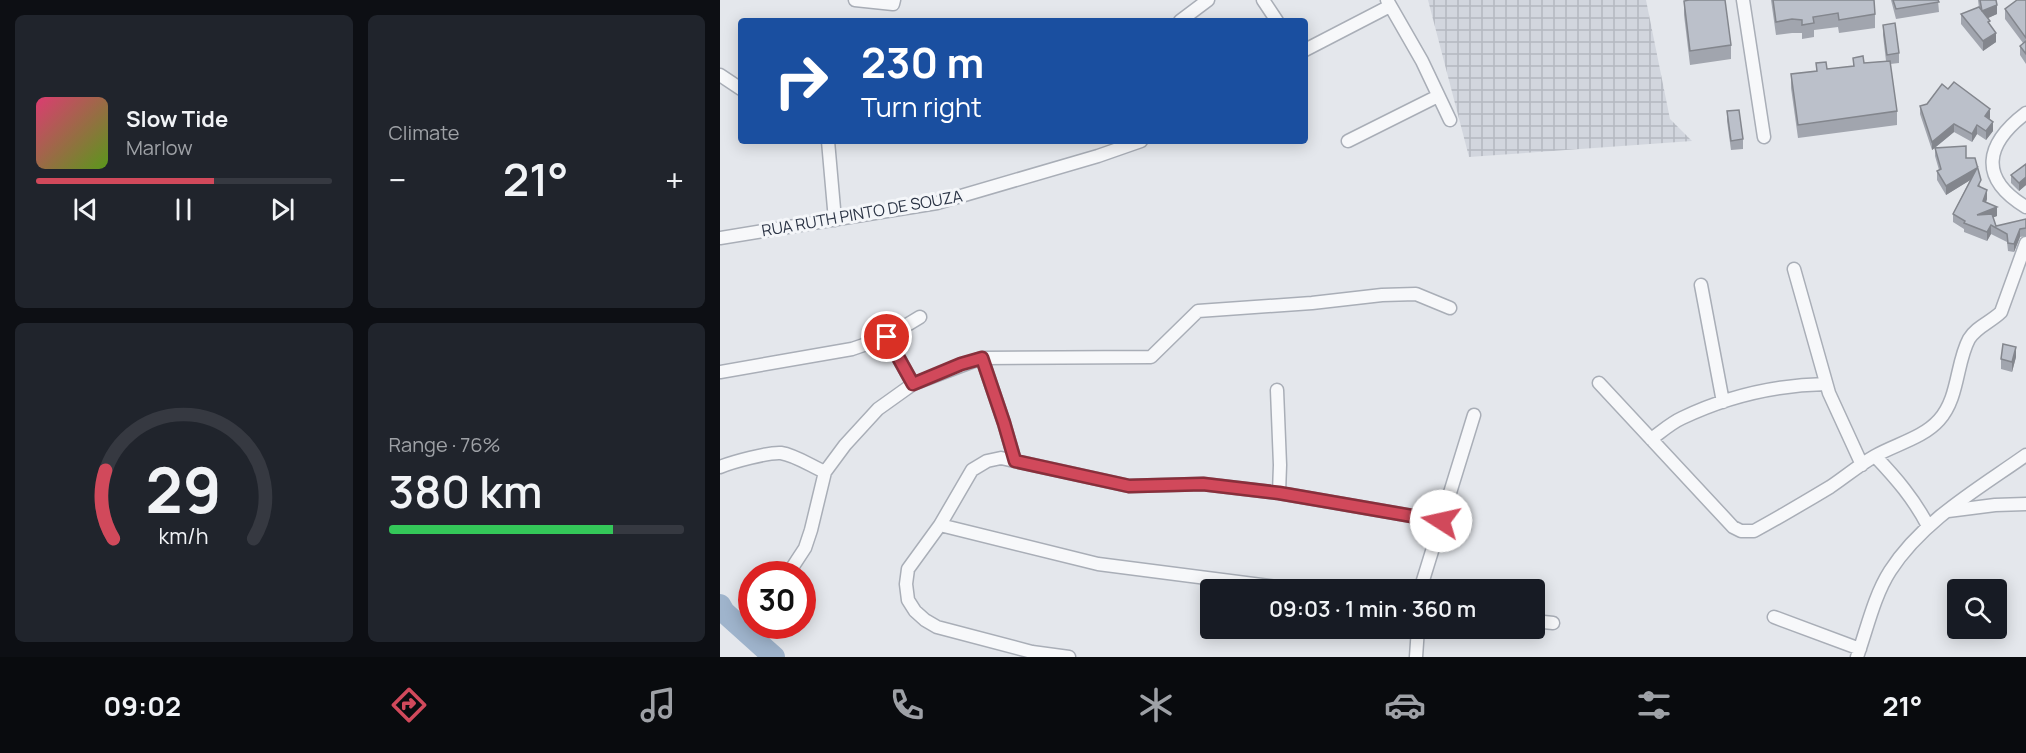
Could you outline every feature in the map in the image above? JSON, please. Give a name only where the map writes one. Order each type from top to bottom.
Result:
[{"type":"street","points":[[855,0],[893,2]]},
{"type":"street","points":[[1184,18],[1208,0]]},
{"type":"street","points":[[1263,0],[1275,18]]},
{"type":"street","points":[[1743,0],[1764,137]]},
{"type":"street","points":[[1308,48],[1388,3],[1422,61],[1449,120]]},
{"type":"street","points":[[720,75],[738,87]]},
{"type":"street","points":[[1348,141],[1438,96]]},
{"type":"street","points":[[2026,113],[1998,141],[1992,154],[1992,167],[2004,190],[2026,207]]},
{"type":"street","points":[[828,144],[835,220]]},
{"type":"street","name":"RUA RUTH PINTO DE SOUZA","points":[[720,238],[937,203],[1132,144]]},
{"type":"street","points":[[1599,383],[1733,527],[1748,532],[1780,516],[1875,456],[1927,430],[1944,414],[1968,341],[1978,329],[1994,320],[2001,312],[2026,243]]},
{"type":"street","points":[[1794,269],[1826,384],[1862,465]]},
{"type":"street","points":[[1701,285],[1723,402]]},
{"type":"street","points":[[795,561],[808,539],[825,472],[845,445],[878,409],[913,384],[961,364],[982,358],[1151,357],[1198,311],[1416,294],[1450,308]]},
{"type":"street","points":[[720,372],[852,349],[887,337],[920,316]]},
{"type":"street","points":[[887,337],[913,384]]},
{"type":"street","points":[[982,358],[1015,461]]},
{"type":"street","points":[[1651,439],[1680,418],[1757,391],[1791,385],[1826,384]]},
{"type":"street","points":[[1277,390],[1279,493]]},
{"type":"street","points":[[1423,579],[1474,415]]},
{"type":"street","points":[[720,467],[729,463],[779,453],[789,455],[825,472]]},
{"type":"street","points":[[1773,617],[1859,653],[1876,601],[1890,571],[1928,526],[2026,455]]},
{"type":"street","points":[[1875,456],[1904,486],[1928,526]]},
{"type":"street","points":[[1069,657],[1032,652],[937,627],[925,620],[908,600],[906,584],[908,569],[940,525],[972,470],[987,461],[1001,458],[1129,486],[1203,484],[1279,493],[1441,521]]},
{"type":"street","points":[[1947,512],[1995,505],[2026,504]]},
{"type":"street","points":[[940,525],[1098,564],[1215,579]]},
{"type":"street","points":[[1545,622],[1553,623]]},
{"type":"street","points":[[1416,657],[1417,639]]},
{"type":"shaded area","points":[[1428,0],[1646,0],[1670,119],[1692,141],[1469,157]]},
{"type":"building","points":[[1725,0],[1731,45],[1690,51],[1684,1]]},
{"type":"building","points":[[1773,0],[1874,0],[1875,14],[1839,20],[1838,13],[1813,17],[1814,23],[1802,25],[1802,20],[1776,22]]},
{"type":"building","points":[[1893,0],[1938,0],[1939,2],[1896,9]]},
{"type":"building","points":[[1980,0],[1996,0],[1997,5],[1982,11]]},
{"type":"building","points":[[2017,0],[2026,0],[2026,38],[2005,9]]},
{"type":"building","points":[[1979,7],[1996,33],[1983,41],[1961,14]]},
{"type":"building","points":[[1895,23],[1899,53],[1887,55],[1883,25]]},
{"type":"building","points":[[2026,41],[2026,54],[2020,46]]},
{"type":"building","points":[[1863,56],[1864,63],[1890,61],[1897,111],[1798,125],[1791,74],[1817,71],[1816,63],[1826,62],[1827,69],[1854,66],[1853,58]]},
{"type":"building","points":[[1954,82],[1990,109],[1985,116],[1993,122],[1986,131],[1977,125],[1972,134],[1954,124],[1932,142],[1920,106],[1927,104],[1942,84],[1948,89]]},
{"type":"building","points":[[1739,110],[1743,139],[1731,141],[1727,111]]},
{"type":"building","points":[[1966,146],[1966,158],[1975,158],[1981,180],[1978,186],[1987,190],[1983,201],[1997,207],[1977,215],[1992,214],[1996,226],[2026,219],[2026,228],[2020,229],[2014,244],[2008,243],[2007,234],[1991,225],[1987,232],[1964,223],[1965,221],[1953,214],[1977,168],[1946,186],[1937,171],[1941,169],[1935,148]]},
{"type":"building","points":[[2026,164],[2026,177],[2019,183],[2011,175]]},
{"type":"building","points":[[2003,344],[2016,347],[2012,362],[2001,359]]},
{"type":"waterway","points":[[720,605],[724,612],[774,657]]},
{"type":"route","points":[[887,337],[913,384],[982,358],[1015,461],[1129,486],[1203,484],[1279,493],[1441,521]]}]
